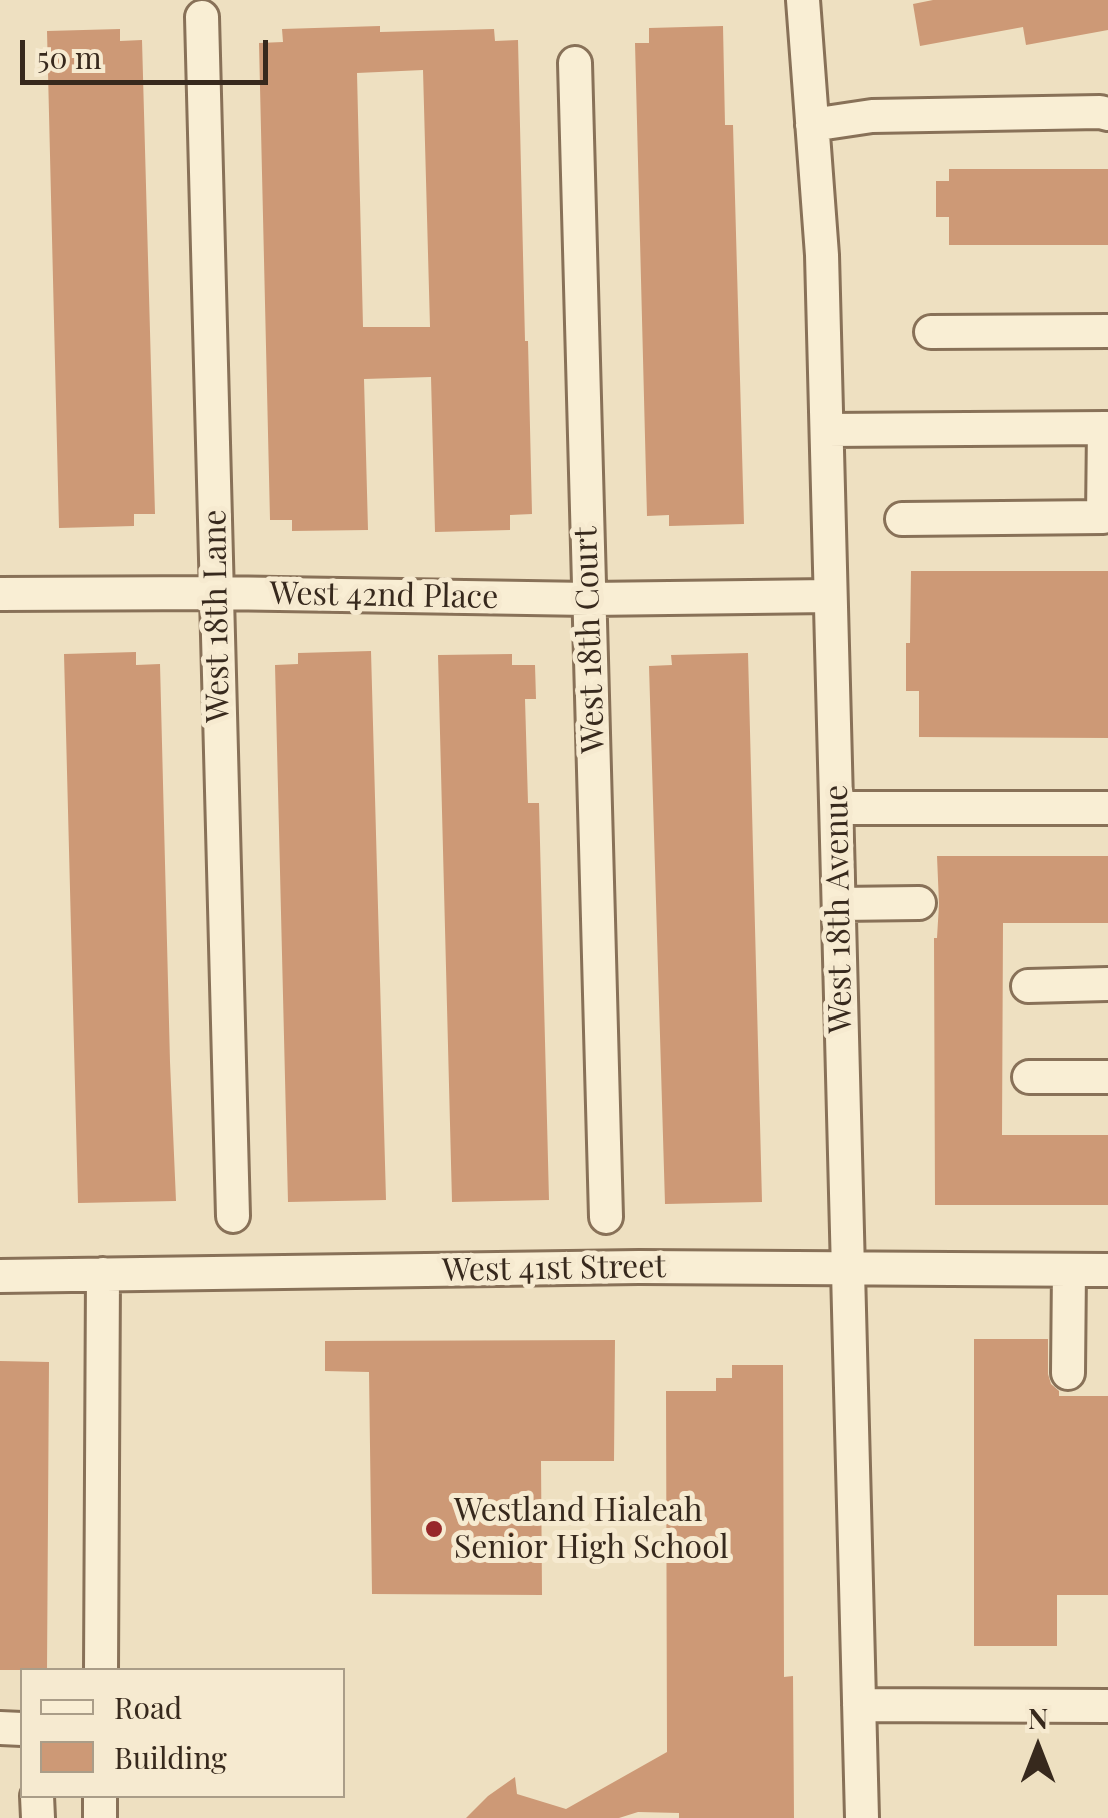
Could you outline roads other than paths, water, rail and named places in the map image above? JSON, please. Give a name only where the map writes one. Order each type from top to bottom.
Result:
[{"type":"street","name":"West 18th Avenue","points":[[802,0],[822,255],[862,1818]]},
{"type":"street","name":"West 18th Lane","points":[[202,17],[233,1216]]},
{"type":"street","name":"West 18th Court","points":[[575,63],[606,1216]]},
{"type":"street","points":[[812,125],[872,116],[1108,114]]},
{"type":"street","points":[[931,332],[1108,332]]},
{"type":"street","points":[[827,430],[1106,428],[1103,517],[902,519]]},
{"type":"street","name":"West 42nd Place","points":[[0,594],[588,599],[830,596]]},
{"type":"street","points":[[837,808],[1108,808]]},
{"type":"street","points":[[839,904],[919,903]]},
{"type":"street","points":[[1028,986],[1108,984]]},
{"type":"street","points":[[1029,1077],[1108,1077]]},
{"type":"street","name":"West 41st Street","points":[[0,1276],[639,1267],[1108,1270]]},
{"type":"street","points":[[1068,1373],[1069,1270]]},
{"type":"street","points":[[100,1668],[103,1274]]},
{"type":"street","points":[[858,1705],[1108,1706]]},
{"type":"place","name":"Westland Hialeah Senior High School","points":[[434,1529]]}]
